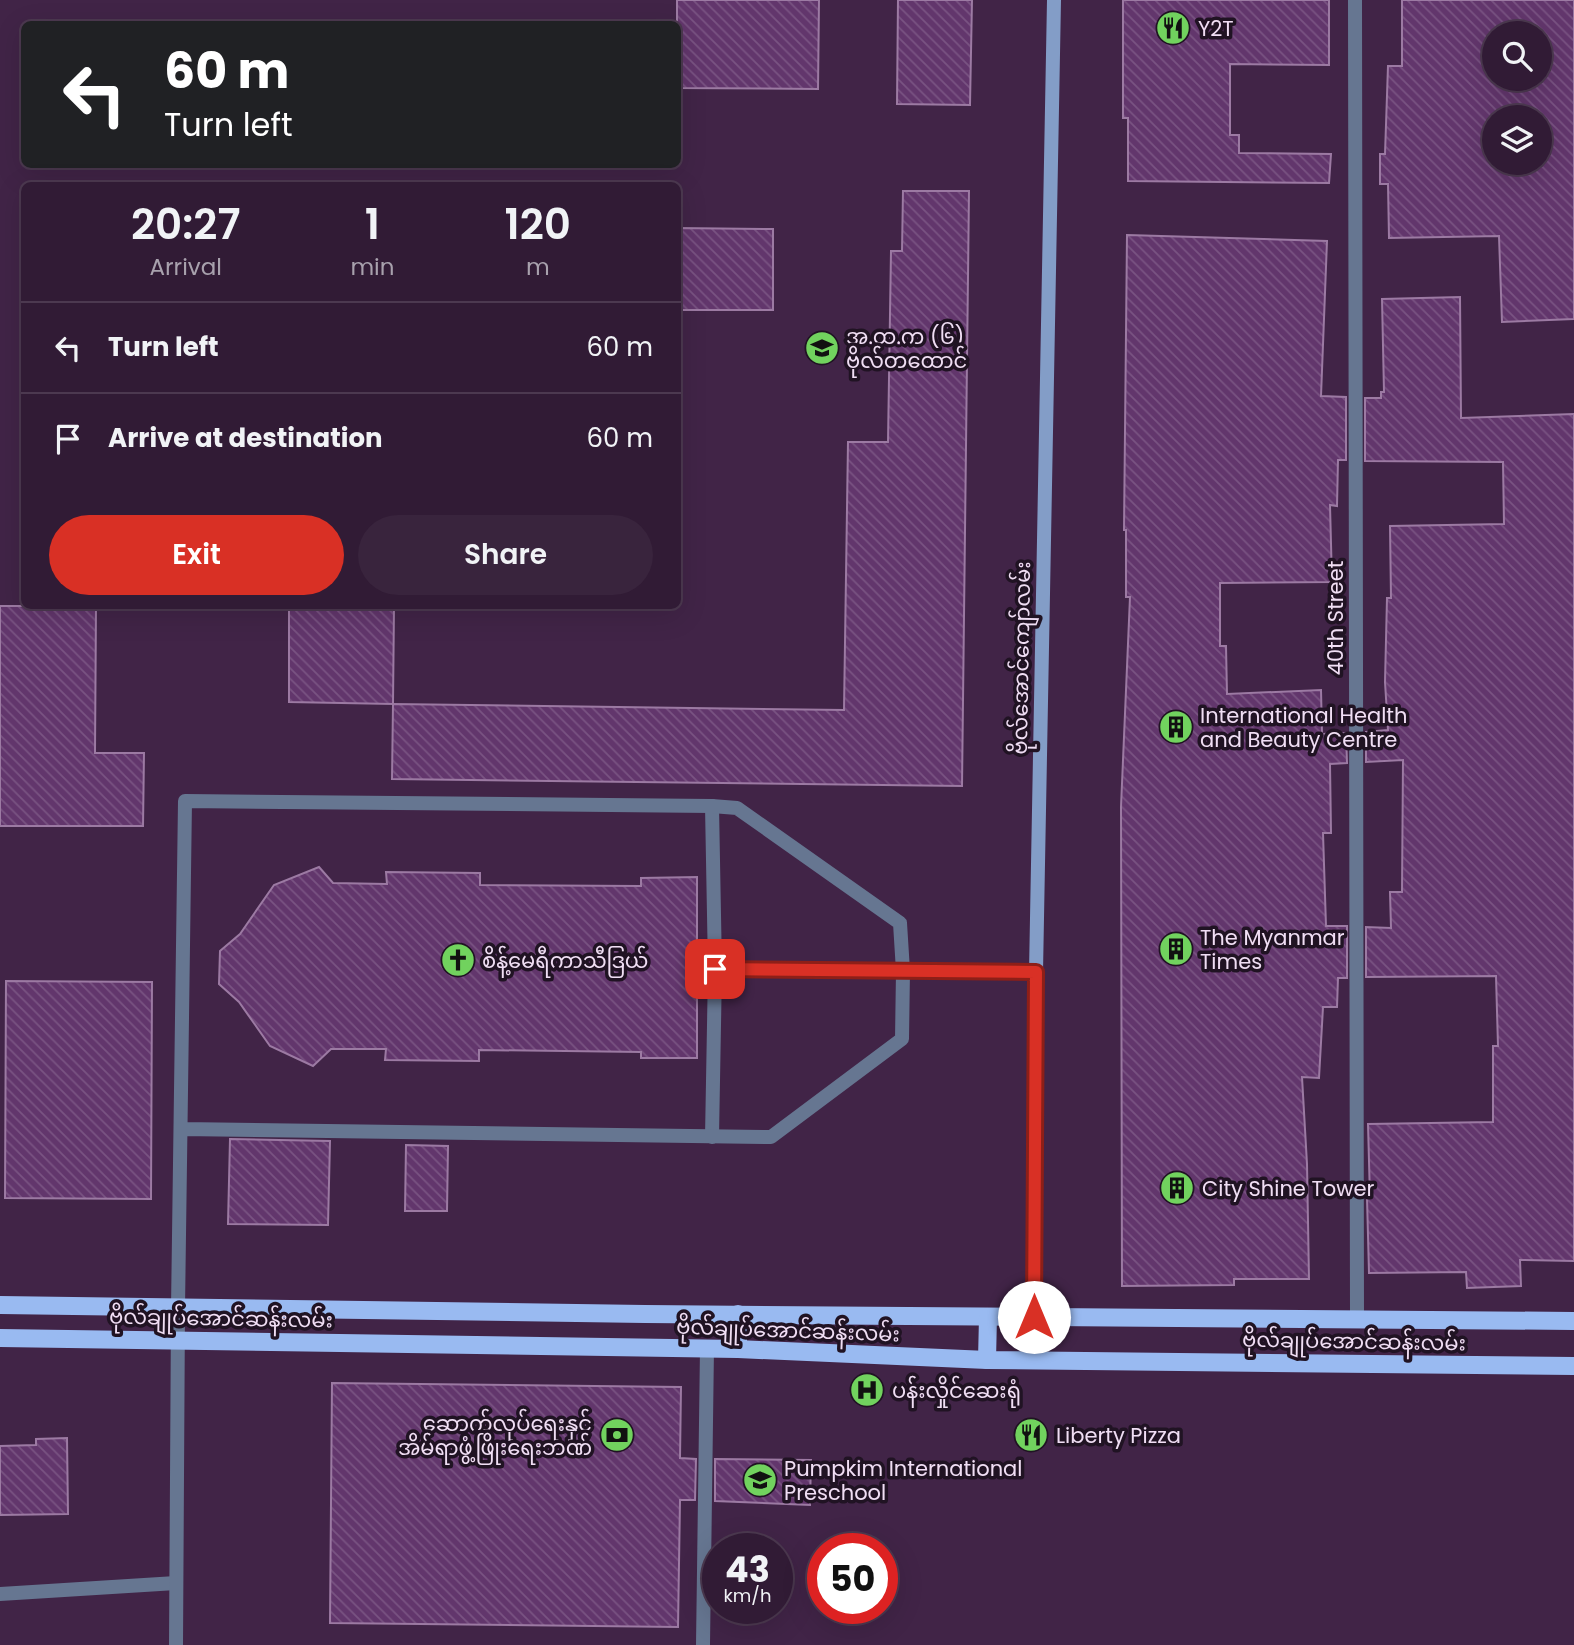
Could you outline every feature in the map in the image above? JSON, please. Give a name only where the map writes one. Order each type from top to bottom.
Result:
[{"type":"main road","name":"ဗိုလ်အောင်ကျော်လမ်း","points":[[1034,1317],[1036,972],[1055,0]]},
{"type":"main road","name":"ဗိုလ်ချုပ်အောင်ဆန်းလမ်း","points":[[0,1305],[1574,1321]]},
{"type":"main road","points":[[738,1314],[738,1349]]},
{"type":"main road","points":[[987,1360],[988,1317]]},
{"type":"main road","name":"ဗိုလ်ချုပ်အောင်ဆန်းလမ်း","points":[[0,1338],[708,1348],[987,1360],[1574,1366]]},
{"type":"street","name":"40th Street","points":[[1355,0],[1357,1319]]},
{"type":"street","points":[[176,1645],[178,1308],[186,801],[737,808],[900,923],[903,971],[902,1039],[771,1136],[182,1129]]},
{"type":"street","points":[[712,806],[715,969],[712,1137]]},
{"type":"street","points":[[697,969],[1036,972]]},
{"type":"street","points":[[703,1645],[708,1348]]},
{"type":"street","points":[[0,1594],[176,1583]]},
{"type":"building","points":[[677,0],[819,0],[818,89],[681,88],[681,21],[677,21]]},
{"type":"building","points":[[898,0],[972,0],[970,105],[897,104]]},
{"type":"building","points":[[1123,0],[1329,0],[1329,65],[1230,64],[1230,135],[1239,135],[1239,153],[1331,154],[1329,183],[1128,181],[1128,118],[1123,118]]},
{"type":"building","points":[[1402,0],[1574,0],[1574,319],[1502,322],[1499,236],[1389,238],[1388,184],[1380,184],[1380,154],[1385,154],[1388,66],[1402,66]]},
{"type":"building","points":[[903,191],[969,191],[962,786],[392,779],[393,704],[844,710],[848,442],[888,442],[891,251],[902,251]]},
{"type":"building","points":[[681,228],[773,229],[773,310],[681,310]]},
{"type":"building","points":[[1127,235],[1327,241],[1321,396],[1346,397],[1346,460],[1338,460],[1337,506],[1330,505],[1332,582],[1220,583],[1220,646],[1226,646],[1227,694],[1321,690],[1322,734],[1346,733],[1347,763],[1330,764],[1331,833],[1323,833],[1326,926],[1347,926],[1347,978],[1338,978],[1337,1007],[1323,1007],[1319,1078],[1302,1077],[1309,1279],[1234,1279],[1234,1285],[1122,1286],[1121,807],[1130,597],[1126,597],[1124,530]]},
{"type":"building","points":[[1460,297],[1461,418],[1574,414],[1574,1261],[1520,1260],[1521,1286],[1467,1288],[1466,1272],[1369,1273],[1367,1198],[1370,1198],[1368,1124],[1493,1122],[1493,1046],[1498,1046],[1496,976],[1366,977],[1366,927],[1391,928],[1390,892],[1402,892],[1403,760],[1366,762],[1366,732],[1388,730],[1385,682],[1387,598],[1391,598],[1390,526],[1504,524],[1503,462],[1365,461],[1365,398],[1381,398],[1381,392],[1384,392],[1382,299]]},
{"type":"building","points":[[0,606],[21,606],[21,609],[96,609],[95,753],[144,753],[143,826],[0,826]]},
{"type":"building","points":[[289,609],[394,609],[393,704],[289,702]]},
{"type":"building","name":"စိန့်မေရီကာသီဒြယ်","points":[[319,867],[333,883],[387,884],[386,872],[480,873],[480,885],[641,886],[641,878],[697,877],[697,959],[689,964],[687,970],[697,979],[697,1058],[641,1058],[641,1052],[479,1050],[479,1061],[385,1060],[386,1049],[331,1049],[313,1066],[270,1046],[239,1002],[219,984],[220,951],[240,934],[274,885]]},
{"type":"building","points":[[6,981],[152,982],[151,1199],[5,1198]]},
{"type":"building","points":[[230,1139],[330,1141],[328,1225],[228,1224]]},
{"type":"building","points":[[406,1145],[448,1146],[447,1211],[405,1211]]},
{"type":"building","points":[[332,1383],[681,1387],[680,1458],[696,1459],[695,1500],[680,1500],[678,1627],[330,1623]]},
{"type":"building","points":[[67,1438],[68,1514],[0,1515],[0,1446],[36,1445],[36,1439]]},
{"type":"building","name":"Pumpkim International Preschool","points":[[715,1459],[811,1460],[810,1505],[715,1501]]},
{"type":"place","name":"Y2T","points":[[1173,28]]},
{"type":"place","name":"အ.ထ.က (၆) ဗိုလ်တထောင်","points":[[822,348]]},
{"type":"place","name":"International Health and Beauty Centre","points":[[1176,727]]},
{"type":"place","name":"The Myanmar Times","points":[[1176,949]]},
{"type":"place","name":"စိန့်မေရီကာသီဒြယ်","points":[[458,960]]},
{"type":"place","name":"City Shine Tower","points":[[1177,1188]]},
{"type":"place","name":"ပန်းလှိုင်ဆေးရုံ","points":[[867,1390]]},
{"type":"place","name":"ဆောက်လုပ်ရေးနှင့် အိမ်ရာဖွံ့ဖြိုးရေးဘဏ်","points":[[617,1435]]},
{"type":"place","name":"Liberty Pizza","points":[[1031,1435]]},
{"type":"place","name":"Pumpkim International Preschool","points":[[760,1480]]},
{"type":"route","points":[[715,969],[1036,972],[1034,1317]]}]
